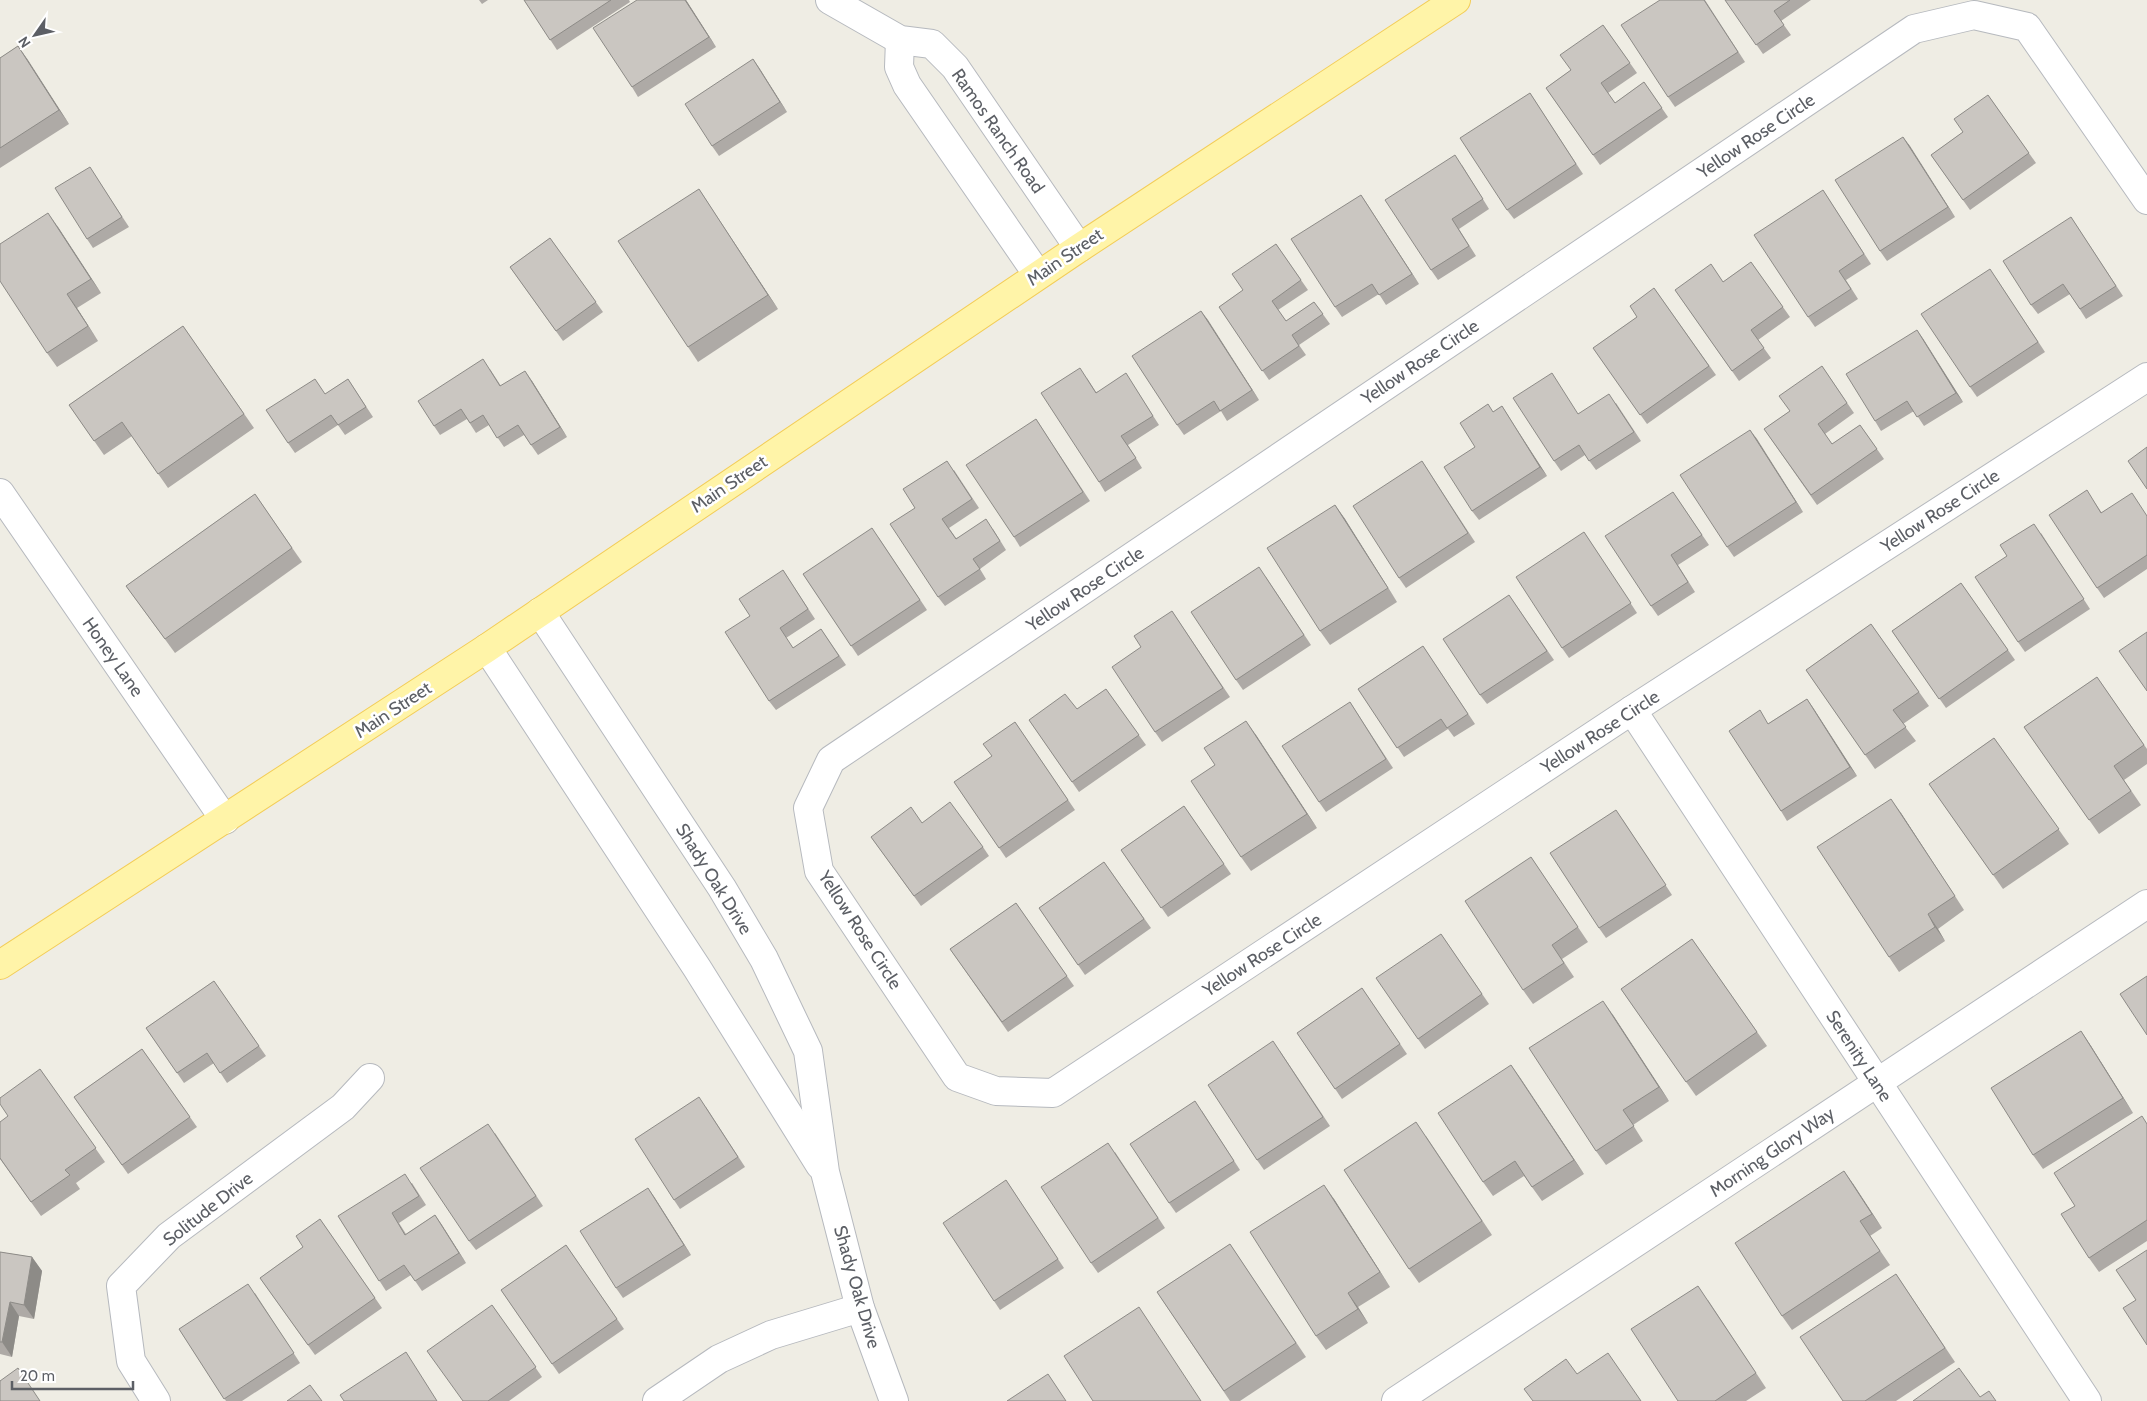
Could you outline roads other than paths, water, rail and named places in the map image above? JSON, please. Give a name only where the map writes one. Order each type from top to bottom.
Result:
[{"type":"main road","name":"Main Street","points":[[0,965],[487,648],[1038,275],[1450,2]]},
{"type":"street","name":"Ramos Ranch Road","points":[[830,0],[900,40],[932,44],[955,67],[1079,248]]},
{"type":"street","name":"Yellow Rose Circle","points":[[2147,200],[2026,27],[1974,15],[1914,29],[831,760],[808,808],[819,872],[957,1077],[996,1091],[1053,1093],[1632,710],[2147,377]]},
{"type":"street","points":[[900,40],[899,67],[907,85],[1038,275]]},
{"type":"street","name":"Honey Lane","points":[[0,493],[225,820]]},
{"type":"street","name":"Shady Oak Drive","points":[[540,612],[722,888],[764,959],[808,1051],[825,1172],[860,1308],[894,1401]]},
{"type":"street","name":"Shady Oak Drive","points":[[487,648],[523,700],[697,968],[825,1172]]},
{"type":"street","name":"Serenity Lane","points":[[1632,710],[2087,1401]]},
{"type":"street","name":"Morning Glory Way","points":[[1396,1401],[2147,904]]},
{"type":"street","name":"Solitude Drive","points":[[156,1401],[131,1361],[122,1286],[169,1236],[342,1107],[370,1078]]},
{"type":"street","points":[[657,1401],[720,1359],[771,1335],[860,1308]]}]
